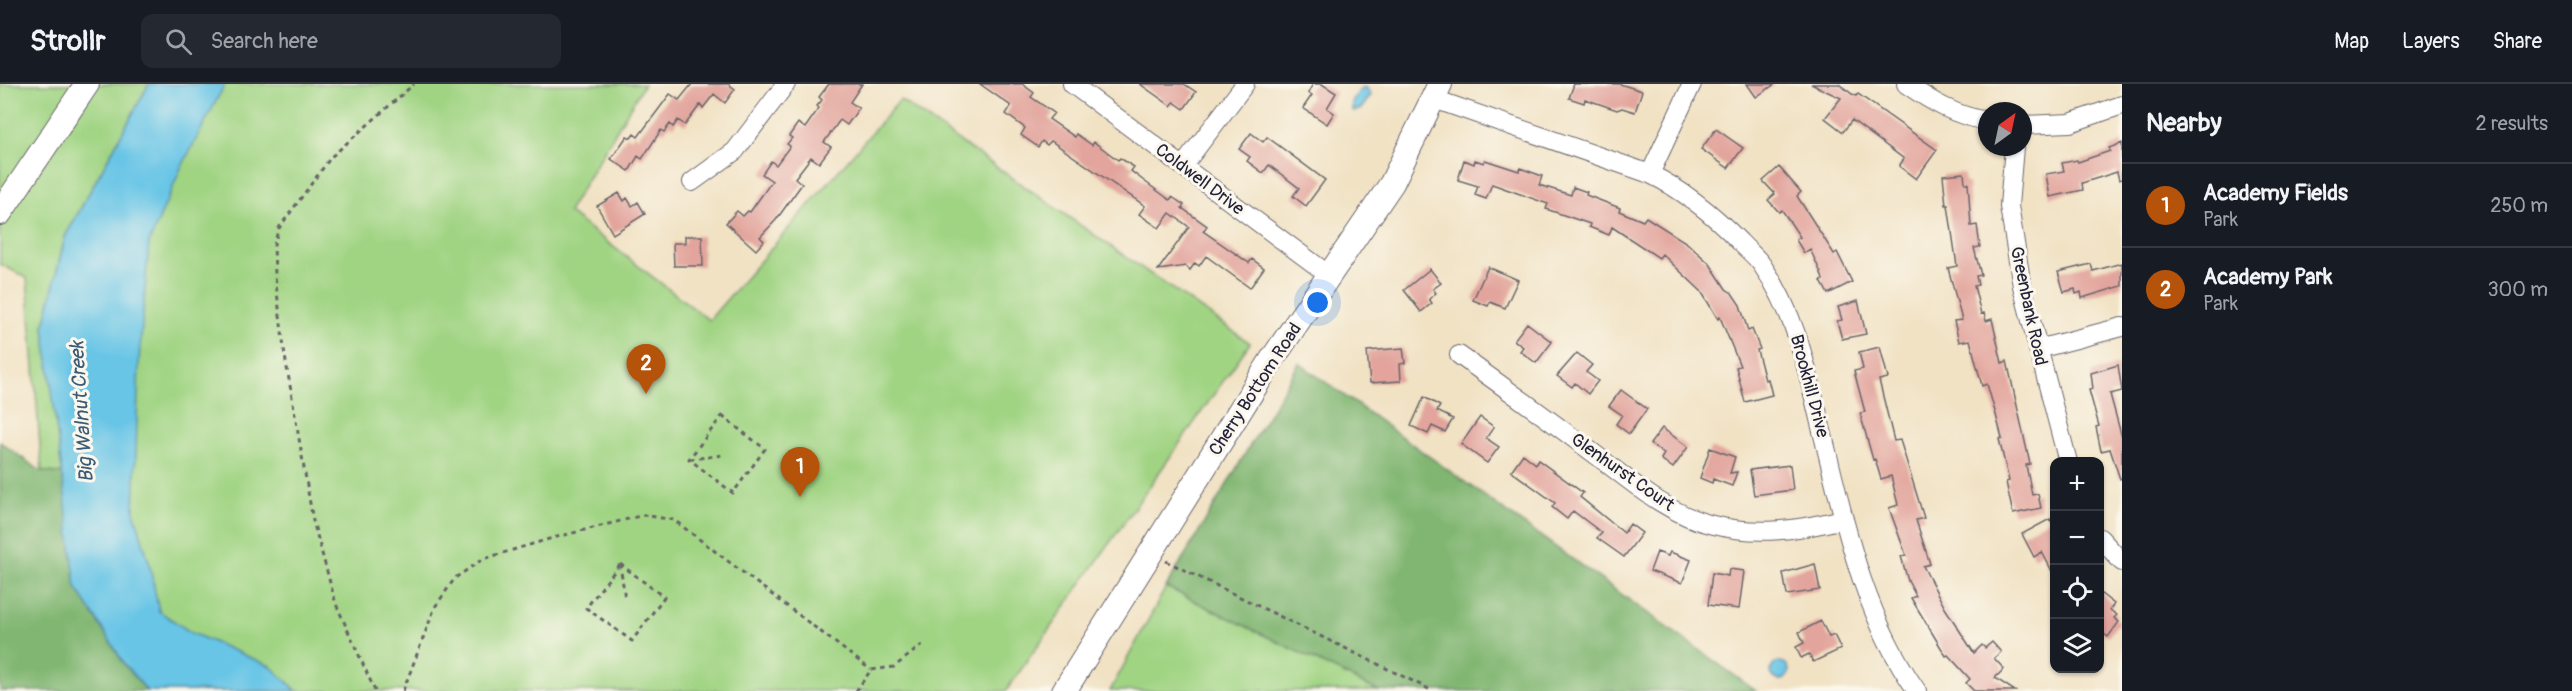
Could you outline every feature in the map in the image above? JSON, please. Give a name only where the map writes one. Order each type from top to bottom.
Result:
[{"type":"main road","points":[[0,213],[87,84]]},
{"type":"main road","name":"Cherry Bottom Road","points":[[1064,691],[1268,366],[1392,183],[1437,91]]},
{"type":"street","points":[[692,182],[735,151],[786,84]]},
{"type":"street","name":"Coldwell Drive","points":[[1072,84],[1329,275]]},
{"type":"street","points":[[1183,166],[1245,84]]},
{"type":"street","points":[[1650,174],[1692,84]]},
{"type":"street","points":[[1906,84],[1932,103],[1978,119]]},
{"type":"street","name":"Brookhill Drive","points":[[1437,91],[1671,184],[1718,220],[1762,264],[1786,307],[1804,354],[1843,519],[1860,573],[1881,630],[1917,691]]},
{"type":"street","points":[[2032,125],[2070,123],[2122,105]]},
{"type":"street","name":"Greenbank Road","points":[[2013,156],[2009,206],[2022,286],[2067,457]]},
{"type":"street","points":[[2038,349],[2122,327]]},
{"type":"street","name":"Glenhurst Court","points":[[1459,354],[1649,494],[1684,514],[1711,525],[1757,532],[1802,529],[1843,519]]},
{"type":"street","points":[[2104,542],[2122,562]]},
{"type":"path","points":[[375,691],[336,604],[314,521],[285,356],[275,276],[274,244],[279,228],[331,157],[414,84]]},
{"type":"path","points":[[722,416],[765,449],[733,493],[689,459],[722,416]]},
{"type":"path","points":[[689,459],[724,455]]},
{"type":"path","points":[[403,691],[435,607],[455,578],[483,559],[549,539],[644,515],[674,520],[872,670],[894,667],[922,645]]},
{"type":"path","points":[[1150,554],[1432,691]]},
{"type":"path","points":[[620,564],[664,597],[632,641],[586,608],[620,564]]},
{"type":"path","points":[[620,564],[625,599]]},
{"type":"path","points":[[856,691],[872,670]]},
{"type":"green space","points":[[0,84],[76,84],[0,198]]},
{"type":"green space","points":[[97,84],[149,84],[65,237],[44,326],[63,474],[42,471],[27,278],[0,264],[0,227]]},
{"type":"green space","points":[[187,84],[644,84],[568,212],[709,320],[900,100],[1250,343],[1006,691],[202,691],[141,628],[113,212]]},
{"type":"green space","points":[[1299,363],[1756,691],[1378,691],[1166,587]]},
{"type":"green space","points":[[0,442],[41,471],[63,474],[76,587],[125,665],[147,691],[0,691]]},
{"type":"green space","points":[[1166,587],[1378,691],[1110,691]]},
{"type":"water","name":"Big Walnut Creek","points":[[149,84],[225,84],[180,170],[149,243],[139,361],[134,511],[149,562],[159,611],[192,633],[270,666],[297,691],[147,691],[125,665],[76,587],[44,326],[65,237]]},
{"type":"water","points":[[1366,87],[1371,95],[1361,109],[1352,110],[1352,101],[1362,88]]},
{"type":"water","points":[[1780,662],[1788,667],[1789,671],[1784,679],[1780,680],[1772,675],[1771,671],[1776,663]]},
{"type":"building","points":[[692,84],[728,84],[735,89],[725,103],[714,94],[703,108],[700,105],[685,125],[678,120],[673,127],[670,124],[664,132],[661,130],[642,159],[638,156],[629,171],[611,159],[627,136],[631,138],[634,134],[638,137],[670,94],[679,100]]},
{"type":"building","points":[[829,84],[862,84],[850,102],[859,108],[847,125],[840,120],[824,142],[831,147],[819,163],[811,157],[795,178],[802,184],[776,220],[760,237],[764,241],[756,250],[726,223],[737,211],[743,216],[748,211],[750,212],[772,181],[762,174],[771,161],[776,165],[790,146],[787,144],[792,138],[789,136],[798,123],[805,128],[819,108],[817,106],[822,100],[819,97]]},
{"type":"building","points":[[980,84],[1022,84],[1034,93],[1031,97],[1054,113],[1049,119],[1075,137],[1076,134],[1092,145],[1094,142],[1118,160],[1120,158],[1134,167],[1131,171],[1170,200],[1172,197],[1184,205],[1182,208],[1207,226],[1203,231],[1249,263],[1252,259],[1264,268],[1250,288],[1206,256],[1199,266],[1195,263],[1190,270],[1186,266],[1158,270],[1189,227],[1170,213],[1159,228],[1139,214],[1145,206],[1051,141],[1047,145],[1042,141],[1038,147],[1021,135],[1025,128],[1006,114],[1011,106]]},
{"type":"building","points":[[1140,84],[1184,84],[1196,92],[1184,109],[1174,102],[1171,106]]},
{"type":"building","points":[[1313,84],[1322,84],[1336,93],[1327,108],[1334,113],[1327,124],[1303,108],[1312,95],[1308,93]]},
{"type":"building","points":[[1574,84],[1620,84],[1642,91],[1635,112],[1622,108],[1617,110],[1585,99],[1584,103],[1569,98]]},
{"type":"building","points":[[1747,84],[1775,84],[1756,97]]},
{"type":"building","points":[[1811,84],[1839,84],[1852,94],[1856,96],[1858,94],[1937,150],[1916,179],[1899,166],[1904,159],[1852,120],[1843,132],[1825,118],[1841,98]]},
{"type":"building","points":[[1716,129],[1743,148],[1728,168],[1701,149]]},
{"type":"building","points":[[1251,133],[1263,142],[1267,137],[1325,180],[1306,206],[1293,196],[1299,188],[1269,165],[1263,173],[1247,161],[1250,157],[1239,149]]},
{"type":"building","points":[[2122,143],[2122,179],[2119,180],[2117,172],[2082,183],[2083,190],[2050,197],[2046,174],[2064,171],[2062,163],[2077,160],[2078,162],[2110,151],[2109,148]]},
{"type":"building","points":[[1464,160],[1474,164],[1475,160],[1484,163],[1485,160],[1519,171],[1520,168],[1542,176],[1539,185],[1571,195],[1573,187],[1587,192],[1586,195],[1620,208],[1619,211],[1643,221],[1646,217],[1687,243],[1710,264],[1726,289],[1732,293],[1740,305],[1748,331],[1752,329],[1760,349],[1757,350],[1765,380],[1768,379],[1772,395],[1745,402],[1736,367],[1740,366],[1720,317],[1718,319],[1701,291],[1662,254],[1659,258],[1612,227],[1609,235],[1589,227],[1590,224],[1546,209],[1548,204],[1492,184],[1486,199],[1475,195],[1478,186],[1458,180]]},
{"type":"building","points":[[1779,167],[1801,192],[1797,196],[1834,254],[1837,252],[1852,282],[1828,294],[1810,249],[1804,253],[1796,240],[1800,237],[1782,210],[1779,212],[1768,200],[1775,194],[1763,181]]},
{"type":"building","points":[[1964,173],[1965,183],[1968,183],[1971,226],[1977,225],[1980,247],[1974,248],[1981,275],[1976,276],[1978,285],[1974,286],[1981,314],[1984,313],[1986,321],[1992,319],[2002,363],[2007,361],[2030,464],[2026,465],[2032,495],[2038,494],[2041,508],[2013,514],[2006,482],[2009,481],[1999,439],[2002,438],[1987,384],[1982,386],[1970,340],[1959,342],[1954,321],[1962,320],[1948,268],[1957,266],[1943,175]]},
{"type":"building","points":[[619,193],[624,201],[627,198],[632,206],[638,202],[645,214],[613,234],[597,206]]},
{"type":"building","points":[[685,236],[702,236],[703,266],[674,266],[673,243],[685,243]]},
{"type":"building","points":[[2122,263],[2122,286],[2082,298],[2081,292],[2076,294],[2075,289],[2064,292],[2058,272],[2091,264],[2093,271]]},
{"type":"building","points":[[1488,267],[1518,280],[1505,308],[1490,302],[1488,306],[1473,300]]},
{"type":"building","points":[[1430,269],[1441,283],[1433,289],[1436,293],[1429,299],[1432,303],[1421,312],[1404,290]]},
{"type":"building","points":[[1858,301],[1866,334],[1842,339],[1837,321],[1842,320],[1838,307]]},
{"type":"building","points":[[1527,323],[1552,342],[1536,363],[1520,351],[1523,347],[1514,340]]},
{"type":"building","points":[[1880,347],[1888,378],[1879,380],[1894,441],[1900,440],[1924,518],[1916,520],[1930,564],[1923,566],[1945,608],[1974,653],[1982,645],[1985,648],[1992,642],[2001,652],[1994,658],[2004,669],[1995,678],[2015,691],[1974,691],[1966,683],[1970,679],[1948,655],[1946,656],[1911,598],[1916,596],[1908,581],[1901,556],[1906,555],[1889,508],[1898,505],[1891,476],[1881,479],[1875,459],[1873,460],[1860,413],[1865,412],[1854,371],[1863,369],[1859,352]]},
{"type":"building","points":[[1403,348],[1405,363],[1400,364],[1401,381],[1370,383],[1367,351]]},
{"type":"building","points":[[1577,353],[1592,365],[1586,372],[1598,381],[1588,394],[1575,383],[1572,387],[1557,376]]},
{"type":"building","points":[[2118,365],[2122,391],[2110,394],[2122,438],[2122,478],[2120,479],[2110,449],[2101,451],[2096,427],[2099,426],[2089,390],[2093,389],[2091,373]]},
{"type":"building","points":[[1621,390],[1647,409],[1629,434],[1616,424],[1622,415],[1609,406]]},
{"type":"building","points":[[1424,397],[1440,406],[1437,411],[1453,419],[1445,432],[1432,426],[1428,434],[1411,426]]},
{"type":"building","points":[[1480,417],[1494,427],[1486,438],[1499,447],[1487,463],[1461,444]]},
{"type":"building","points":[[1662,428],[1688,447],[1673,468],[1661,459],[1664,454],[1650,444]]},
{"type":"building","points":[[1710,448],[1735,457],[1730,473],[1737,472],[1732,486],[1713,479],[1712,483],[1700,478]]},
{"type":"building","points":[[1523,454],[1536,464],[1538,460],[1583,493],[1580,497],[1624,533],[1630,524],[1642,533],[1624,557],[1597,538],[1602,533],[1573,511],[1567,519],[1552,507],[1555,503],[1511,471]]},
{"type":"building","points":[[1790,465],[1793,490],[1754,495],[1750,470]]},
{"type":"building","points":[[2050,519],[2050,567],[2042,552],[2034,557],[2022,534]]},
{"type":"building","points":[[1657,552],[1668,556],[1670,552],[1691,560],[1682,583],[1650,571]]},
{"type":"building","points":[[1815,564],[1820,590],[1787,595],[1783,573]]},
{"type":"building","points":[[1729,569],[1744,571],[1739,609],[1708,605],[1712,573],[1728,576]]},
{"type":"building","points":[[2104,596],[2114,604],[2110,610],[2117,615],[2114,618],[2119,622],[2108,637],[2104,634]]},
{"type":"building","points":[[1821,621],[1829,637],[1834,635],[1841,649],[1813,662],[1809,654],[1801,658],[1796,647],[1804,643],[1799,632]]},
{"type":"place","name":"Academy Park","points":[[646,394]]},
{"type":"place","name":"Academy Fields","points":[[800,497]]}]
